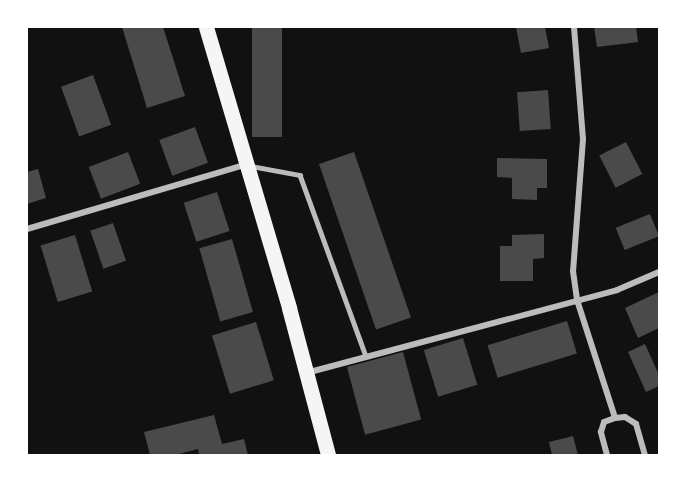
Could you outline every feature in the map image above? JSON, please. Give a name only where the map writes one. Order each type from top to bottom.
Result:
[{"type":"main road","points":[[206,27],[290,308],[328,455]]},
{"type":"street","points":[[574,27],[583,140],[573,271],[577,300],[615,418]]},
{"type":"street","points":[[27,229],[246,165]]},
{"type":"street","points":[[306,374],[617,290],[659,272]]},
{"type":"street","points":[[607,455],[601,432],[604,422],[625,417],[636,424],[645,455]]},
{"type":"lane","points":[[246,165],[300,174],[366,356]]},
{"type":"building","points":[[122,27],[163,27],[185,96],[147,108]]},
{"type":"building","points":[[252,27],[282,27],[282,137],[252,137]]},
{"type":"building","points":[[516,27],[545,27],[549,48],[521,53]]},
{"type":"building","points":[[594,27],[636,27],[638,42],[597,47]]},
{"type":"building","points":[[93,75],[111,125],[79,136],[61,87]]},
{"type":"building","points":[[548,90],[551,129],[520,131],[517,92]]},
{"type":"building","points":[[195,127],[208,163],[172,176],[159,140]]},
{"type":"building","points":[[626,142],[642,174],[616,188],[599,156]]},
{"type":"building","points":[[128,152],[140,184],[101,199],[89,167]]},
{"type":"building","points":[[354,152],[411,317],[376,330],[319,164]]},
{"type":"building","points":[[497,158],[547,159],[547,188],[537,188],[537,200],[512,199],[512,178],[497,177]]},
{"type":"building","points":[[38,169],[46,198],[27,204],[27,172]]},
{"type":"building","points":[[217,192],[230,231],[196,242],[184,203]]},
{"type":"building","points":[[650,214],[659,236],[625,250],[616,228]]},
{"type":"building","points":[[113,223],[126,261],[103,269],[90,231]]},
{"type":"building","points":[[544,234],[544,258],[533,259],[533,281],[500,281],[500,246],[512,246],[512,235]]},
{"type":"building","points":[[75,235],[92,291],[58,302],[41,246]]},
{"type":"building","points":[[232,239],[253,312],[220,321],[199,248]]},
{"type":"building","points":[[659,292],[659,328],[638,338],[625,308]]},
{"type":"building","points":[[567,321],[577,354],[498,378],[488,345]]},
{"type":"building","points":[[256,322],[274,380],[230,394],[212,335]]},
{"type":"building","points":[[463,338],[477,385],[438,397],[424,350]]},
{"type":"building","points":[[645,344],[659,375],[659,386],[646,392],[628,352]]},
{"type":"building","points":[[403,352],[421,420],[365,435],[347,367]]},
{"type":"building","points":[[214,415],[222,444],[244,439],[248,455],[199,455],[198,449],[175,455],[150,455],[144,432]]},
{"type":"building","points":[[573,436],[578,455],[552,455],[549,442]]}]
